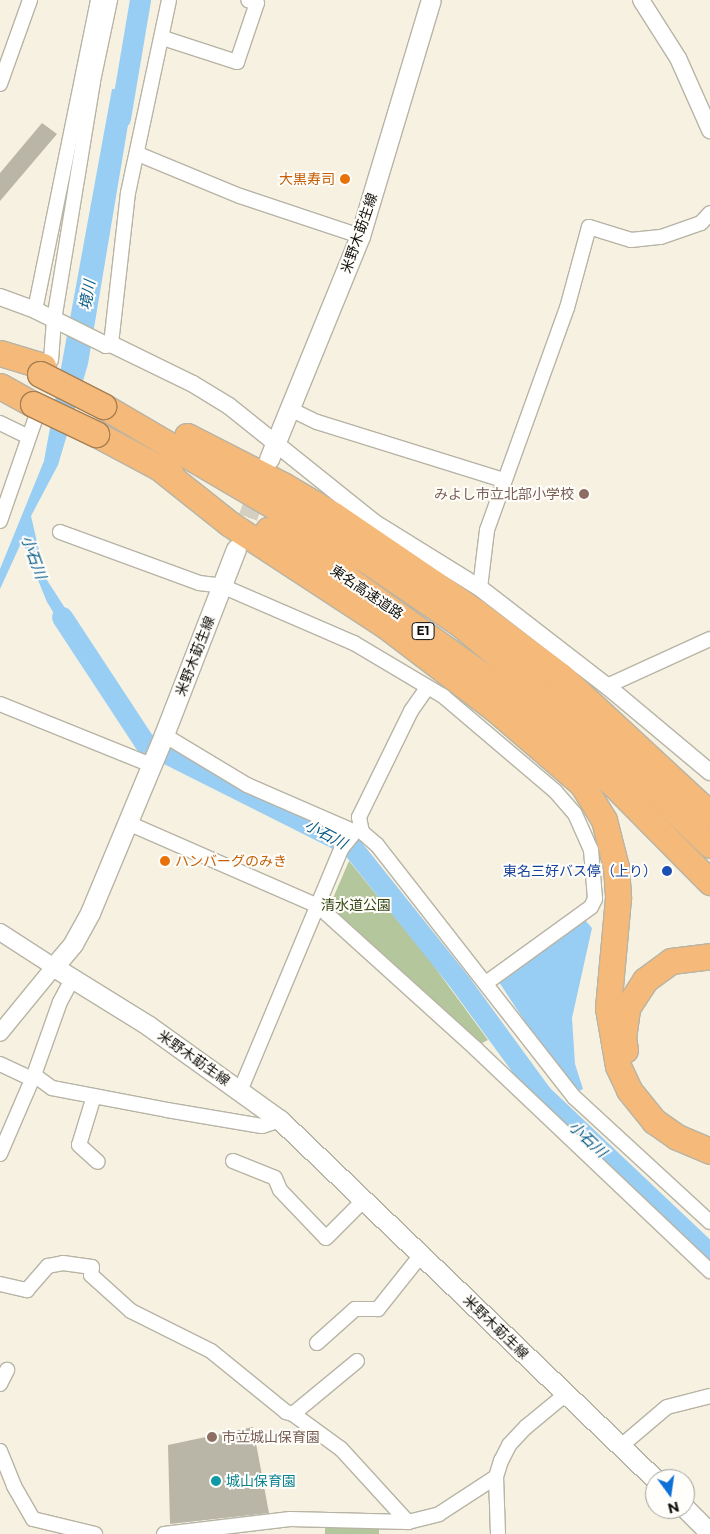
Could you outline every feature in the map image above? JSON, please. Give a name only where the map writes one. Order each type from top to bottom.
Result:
[{"type":"highway","points":[[0,353],[45,367],[104,402],[283,485],[395,554],[561,676],[710,814]]},
{"type":"highway","name":"東名高速道路","points":[[0,386],[34,412],[96,434],[157,466],[341,574],[474,667],[524,705],[611,782],[710,882]]},
{"type":"highway","name":"東名高速道路","points":[[104,402],[358,555],[460,624],[620,758],[710,845]]},
{"type":"highway","points":[[157,466],[230,524],[386,626],[543,748],[582,784],[597,806],[609,834],[616,867],[618,898],[608,1025],[623,1079],[654,1121],[677,1137],[710,1151]]},
{"type":"highway","points":[[710,956],[672,961],[645,980],[627,1008],[623,1038],[630,1070],[647,1099],[669,1120],[710,1140]]},
{"type":"main road","name":"米野木莇生線","points":[[273,451],[292,410],[360,236],[431,0]]},
{"type":"main road","name":"米野木莇生線","points":[[236,549],[164,735],[90,913],[73,944],[54,967],[149,1026],[280,1120],[645,1469]]},
{"type":"main road","points":[[695,1518],[710,1533]]},
{"type":"street","points":[[0,84],[30,0]]},
{"type":"street","points":[[35,310],[98,0]]},
{"type":"street","points":[[45,367],[110,0]]},
{"type":"street","points":[[109,345],[128,193],[138,154],[169,0]]},
{"type":"street","points":[[162,38],[237,62],[257,3],[248,0]]},
{"type":"street","points":[[641,0],[678,58],[708,122]]},
{"type":"street","points":[[138,154],[240,196],[360,236]]},
{"type":"street","points":[[480,588],[487,530],[503,480],[567,308],[589,227],[631,240],[661,237],[701,223],[710,213]]},
{"type":"street","points":[[0,297],[35,310],[193,384],[273,451],[375,523],[480,588],[607,686],[710,772]]},
{"type":"street","points":[[292,410],[318,422],[503,480]]},
{"type":"street","points":[[0,521],[29,437],[34,412]]},
{"type":"street","points":[[0,423],[29,437]]},
{"type":"street","points":[[60,532],[199,583],[222,586],[354,643],[443,696],[555,791],[575,814],[584,831],[596,870],[595,899],[591,907],[486,983]]},
{"type":"street","points":[[607,686],[710,639]]},
{"type":"street","points":[[240,1091],[341,849],[354,831],[359,817],[407,720],[427,688]]},
{"type":"street","points":[[0,704],[152,763]]},
{"type":"street","points":[[164,735],[248,785],[354,831],[486,983],[575,1098],[710,1222]]},
{"type":"street","points":[[128,823],[318,906],[476,1049],[710,1271]]},
{"type":"street","points":[[0,932],[54,967],[0,1033]]},
{"type":"street","points":[[0,1154],[33,1077],[60,1002],[73,978]]},
{"type":"street","points":[[0,1064],[33,1077],[52,1088],[262,1126],[280,1120]]},
{"type":"street","points":[[94,1096],[78,1145],[98,1162]]},
{"type":"street","points":[[233,1161],[275,1178],[280,1190],[326,1238],[364,1200]]},
{"type":"street","points":[[317,1343],[354,1309],[378,1308],[421,1255]]},
{"type":"street","points":[[0,1284],[28,1290],[48,1266],[63,1263],[92,1267],[91,1275],[131,1311],[211,1350],[286,1412],[292,1414],[342,1449],[408,1522]]},
{"type":"street","points":[[292,1414],[357,1361]]},
{"type":"street","points":[[0,1384],[7,1370]]},
{"type":"street","points":[[498,1534],[496,1477],[509,1445],[566,1394]]},
{"type":"street","points":[[621,1446],[667,1407],[710,1396]]},
{"type":"street","points":[[0,1451],[14,1486],[33,1519],[95,1534]]},
{"type":"street","points":[[164,1534],[290,1519],[408,1522],[439,1514],[496,1477]]},
{"type":"green space","name":"清水道公園","points":[[349,861],[428,958],[488,1040],[478,1045],[331,913],[330,905]]},
{"type":"green space","points":[[325,1527],[379,1527],[379,1534],[325,1534]]},
{"type":"water","points":[[112,89],[134,89],[88,364],[58,465],[31,516],[45,577],[83,636],[73,644],[47,602],[22,541],[0,589],[0,569],[44,461]]},
{"type":"water","points":[[585,920],[592,928],[572,1018],[575,1064],[583,1089],[579,1091],[541,1046],[499,982]]},
{"type":"building","points":[[42,123],[57,134],[0,201],[0,173]]},
{"type":"building","name":"城山保育園","points":[[253,1427],[269,1513],[170,1524],[168,1445]]},
{"type":"waterway","name":"境川","points":[[120,118],[140,0]]},
{"type":"waterway","name":"小石川","points":[[62,617],[144,742],[351,846],[461,984],[542,1095],[710,1254]]},
{"type":"tunnel","points":[[238,543],[260,485]]},
{"type":"place","name":"大黒寿司","points":[[345,179]]},
{"type":"place","name":"みよし市立北部小学校","points":[[584,494]]},
{"type":"place","name":"ハンバーグのみき","points":[[165,861]]},
{"type":"place","name":"東名三好バス停（上り）","points":[[667,871]]},
{"type":"place","name":"市立城山保育園","points":[[212,1437]]},
{"type":"place","name":"城山保育園","points":[[216,1481]]}]
